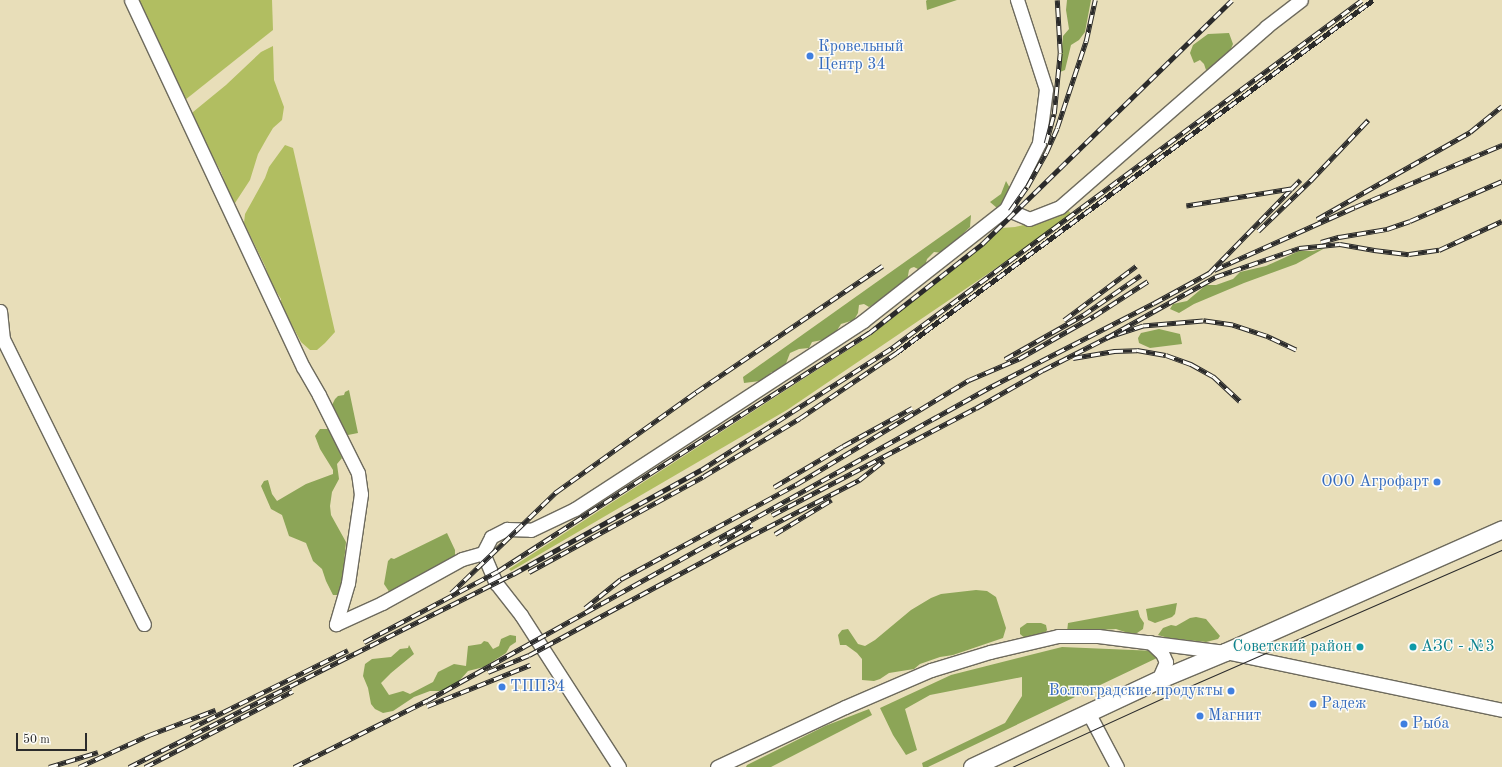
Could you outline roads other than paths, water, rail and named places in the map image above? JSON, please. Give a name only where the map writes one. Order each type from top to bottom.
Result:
[{"type":"main road","points":[[972,767],[1089,714],[1158,680],[1225,652],[1502,529]]},
{"type":"street","points":[[131,0],[303,367],[319,395],[358,474],[361,494],[358,516],[348,583],[336,624],[382,603],[462,559],[483,552],[491,537],[507,529],[531,530],[575,509],[863,321],[1006,209],[1039,143],[1046,89],[1017,0]]},
{"type":"street","points":[[1006,209],[1029,219],[1060,207],[1266,27],[1301,0]]},
{"type":"street","points":[[0,311],[3,339],[144,624]]},
{"type":"street","points":[[483,552],[496,583],[521,615],[619,767]]},
{"type":"street","points":[[717,767],[845,707],[931,670],[990,652],[1058,636],[1098,636],[1225,652],[1502,710]]},
{"type":"street","points":[[1150,642],[1162,653],[1166,662],[1158,680]]},
{"type":"street","points":[[1089,714],[1118,767]]},
{"type":"tram line","points":[[1012,767],[1174,693],[1502,550]]},
{"type":"railway","points":[[1046,143],[1054,114],[1060,53],[1057,0]]},
{"type":"railway","points":[[1010,211],[1027,187],[1046,153],[1057,128],[1086,41],[1095,0]]},
{"type":"railway","points":[[364,642],[498,571],[869,333],[982,244],[1232,0]]},
{"type":"railway","points":[[129,767],[513,574],[701,470],[893,347],[1362,0]]},
{"type":"railway","points":[[529,572],[704,476],[800,418],[896,353],[1373,0]]},
{"type":"railway","points":[[1317,219],[1470,132],[1502,106]]},
{"type":"railway","points":[[1258,231],[1311,180],[1368,120]]},
{"type":"railway","points":[[1214,270],[1355,207],[1502,145]]},
{"type":"railway","points":[[1291,189],[1300,180]]},
{"type":"railway","points":[[1321,242],[1339,237],[1387,229],[1410,221],[1502,181]]},
{"type":"railway","points":[[294,767],[428,700],[992,386],[1154,303],[1209,273],[1291,189],[1186,206]]},
{"type":"railway","points":[[1296,350],[1266,336],[1233,325],[1203,321],[1143,326],[1106,338],[1215,277],[1299,248],[1340,244],[1409,254],[1439,250],[1502,221]]},
{"type":"railway","points":[[451,593],[556,492],[696,392],[882,266]]},
{"type":"railway","points":[[1064,320],[1136,266]]},
{"type":"railway","points":[[1005,359],[1083,315],[1141,275]]},
{"type":"railway","points":[[585,608],[621,579],[797,484],[969,380],[1020,358],[1094,316],[1148,281]]},
{"type":"railway","points":[[772,515],[976,408],[1043,370],[1106,338]]},
{"type":"railway","points":[[1073,358],[1114,351],[1137,350],[1166,355],[1191,364],[1213,376],[1240,401]]},
{"type":"railway","points":[[774,487],[843,446],[912,408]]},
{"type":"railway","points":[[488,672],[529,655],[735,544],[859,480],[883,461]]},
{"type":"railway","points":[[775,534],[831,500]]},
{"type":"railway","points":[[719,544],[752,525]]},
{"type":"railway","points":[[191,728],[348,650]]},
{"type":"railway","points":[[427,706],[530,665]]},
{"type":"railway","points":[[145,767],[293,691]]},
{"type":"railway","points":[[79,767],[149,735],[215,710]]},
{"type":"railway","points":[[49,767],[98,752]]},
{"type":"place","name":"Кровельный Центр 34","points":[[810,56]]},
{"type":"place","name":"ООО Агрофарт","points":[[1437,482]]},
{"type":"place","name":"Советский район","points":[[1360,647]]},
{"type":"place","name":"АЗС - №3","points":[[1413,647]]},
{"type":"place","name":"ТПП34","points":[[502,687]]},
{"type":"place","name":"Волгоградские продукты","points":[[1231,691]]},
{"type":"place","name":"Радеж","points":[[1313,704]]},
{"type":"place","name":"Магнит","points":[[1200,716]]},
{"type":"place","name":"Рыба","points":[[1404,724]]}]
